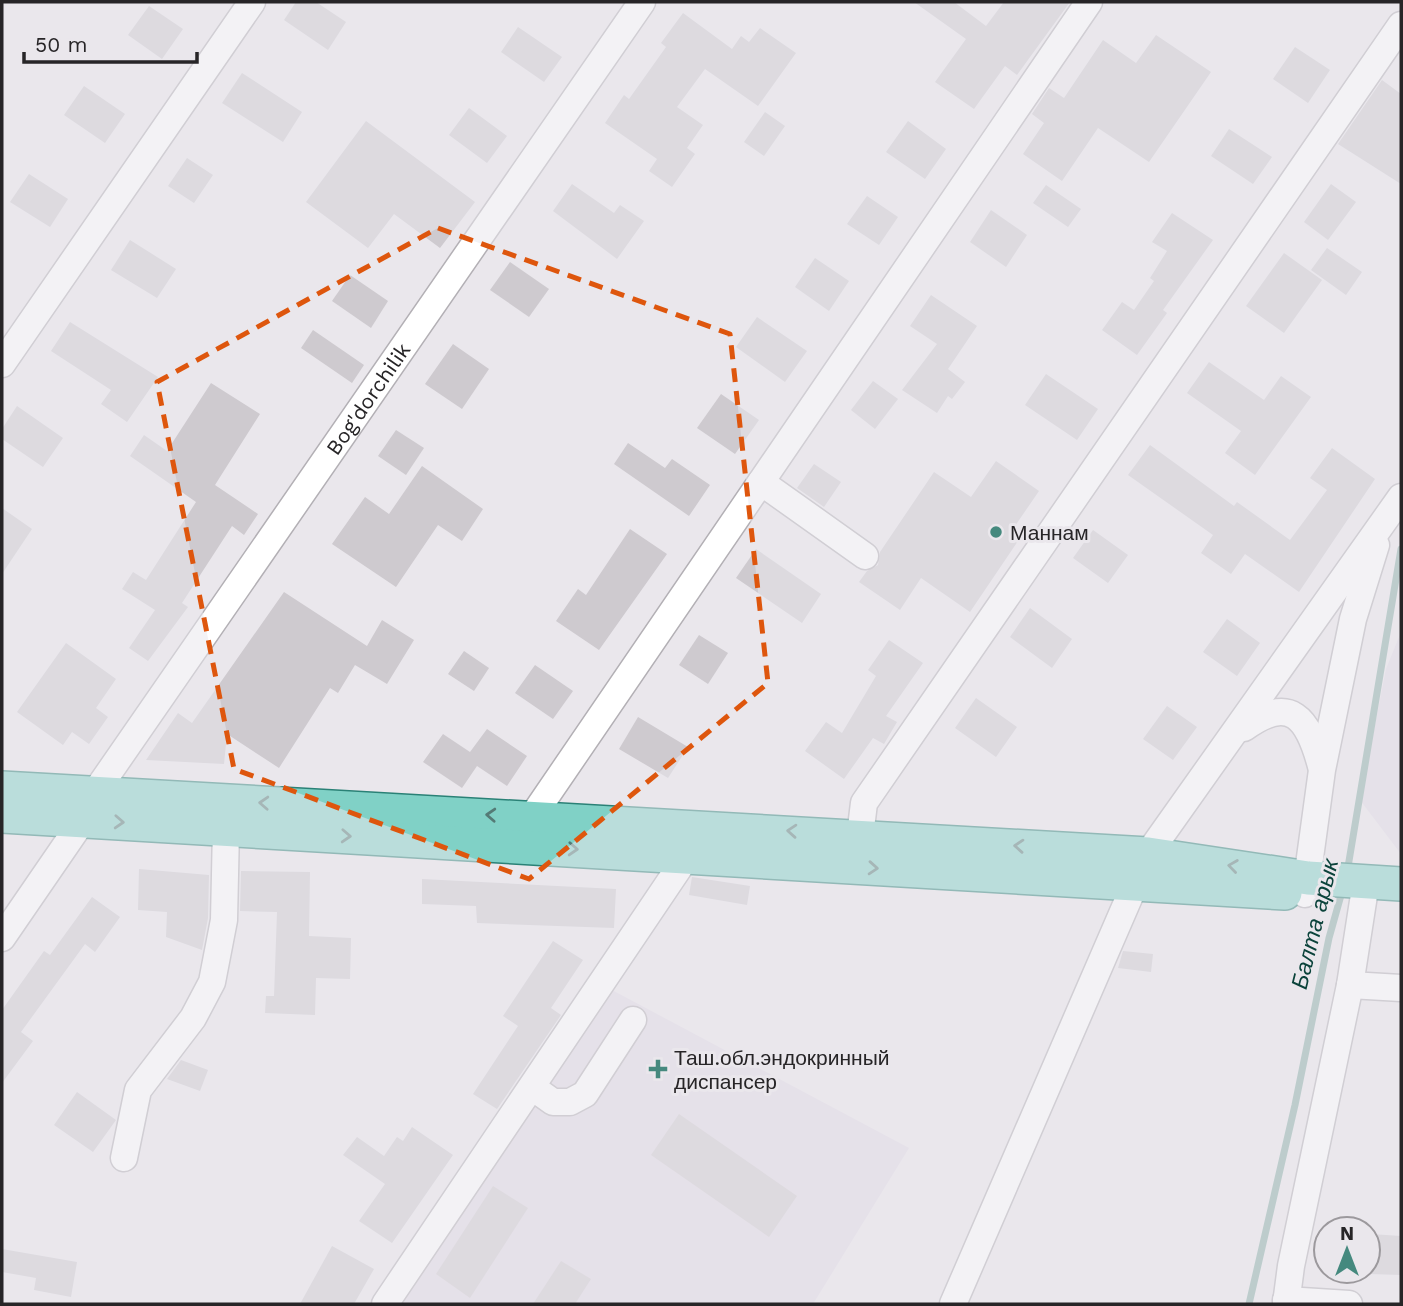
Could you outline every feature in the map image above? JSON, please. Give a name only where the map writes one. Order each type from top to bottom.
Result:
[{"type":"main road","points":[[2,788],[89,807],[226,829],[1132,885],[1363,888],[1401,884]]},
{"type":"main road","points":[[2,816],[89,807],[532,817],[1148,854],[1315,887]]},
{"type":"main road","points":[[1363,888],[1401,897]]},
{"type":"street","points":[[2,364],[252,2]]},
{"type":"street","name":"Bog'dorchilik","points":[[2,938],[89,807],[642,2]]},
{"type":"street","points":[[532,817],[1089,2]]},
{"type":"street","points":[[860,836],[864,803],[1401,25]]},
{"type":"street","points":[[761,482],[865,556]]},
{"type":"street","points":[[953,1304],[1132,885],[1148,854],[1401,497]]},
{"type":"street","points":[[1315,887],[1322,770],[1353,619],[1383,523]]},
{"type":"street","points":[[1234,735],[1262,714],[1275,710],[1290,713],[1304,722],[1312,735],[1322,770]]},
{"type":"street","points":[[124,1158],[138,1090],[193,1018],[212,982],[224,920],[226,829]]},
{"type":"street","points":[[385,1304],[687,856]]},
{"type":"street","points":[[1349,1304],[1286,1302],[1350,985],[1363,888]]},
{"type":"street","points":[[1350,985],[1401,988]]},
{"type":"street","points":[[532,1087],[553,1102],[570,1102],[585,1094],[633,1020]]},
{"type":"highlighted area","points":[[438,228],[730,334],[768,683],[529,879],[234,769],[157,382]]},
{"type":"shaded area","points":[[1401,632],[1401,854],[1360,800],[1386,669]]},
{"type":"shaded area","name":"Таш.обл.эндокринный диспансер","points":[[610,989],[909,1148],[813,1304],[399,1304]]},
{"type":"building","points":[[296,2],[316,2],[346,22],[328,50],[284,20]]},
{"type":"building","points":[[914,2],[954,2],[986,26],[1004,2],[1070,2],[1017,75],[1005,66],[974,109],[935,82],[966,39]]},
{"type":"building","points":[[149,6],[183,29],[162,59],[128,35]]},
{"type":"building","points":[[683,13],[732,49],[741,36],[749,42],[760,28],[796,53],[758,106],[705,69],[677,107],[703,125],[687,148],[695,154],[672,187],[649,171],[657,159],[605,123],[624,95],[629,99],[666,47],[661,43]]},
{"type":"building","points":[[518,27],[562,57],[544,82],[501,52]]},
{"type":"building","points":[[1156,35],[1211,72],[1149,162],[1098,128],[1062,181],[1023,154],[1044,123],[1032,114],[1049,88],[1064,98],[1103,40],[1136,63]]},
{"type":"building","points":[[1295,47],[1330,70],[1308,103],[1273,79]]},
{"type":"building","points":[[242,73],[302,112],[283,142],[222,103]]},
{"type":"building","points":[[1382,80],[1401,94],[1401,184],[1338,144]]},
{"type":"building","points":[[84,86],[125,114],[105,143],[64,115]]},
{"type":"building","points":[[469,108],[507,136],[487,163],[449,135]]},
{"type":"building","points":[[765,112],[785,126],[764,156],[744,142]]},
{"type":"building","points":[[366,121],[475,202],[440,248],[394,214],[368,248],[306,202]]},
{"type":"building","points":[[908,121],[946,149],[925,179],[886,152]]},
{"type":"building","points":[[1229,129],[1272,157],[1253,184],[1211,156]]},
{"type":"building","points":[[187,158],[213,175],[194,203],[168,186]]},
{"type":"building","points":[[29,174],[68,199],[50,227],[10,202]]},
{"type":"building","points":[[572,184],[614,213],[620,205],[644,221],[617,259],[553,211]]},
{"type":"building","points":[[1331,184],[1356,202],[1328,240],[1304,222]]},
{"type":"building","points":[[1046,185],[1081,209],[1068,227],[1033,203]]},
{"type":"building","points":[[867,196],[898,217],[879,245],[847,224]]},
{"type":"building","points":[[991,210],[1027,235],[1006,267],[970,242]]},
{"type":"building","points":[[1172,213],[1213,240],[1163,310],[1167,313],[1137,355],[1102,330],[1122,302],[1134,310],[1154,281],[1150,278],[1167,251],[1152,242]]},
{"type":"building","points":[[130,240],[176,269],[157,298],[111,270]]},
{"type":"building","points":[[1327,248],[1362,272],[1346,295],[1311,270]]},
{"type":"building","points":[[1284,253],[1322,280],[1284,333],[1246,306]]},
{"type":"building","points":[[815,258],[849,281],[829,311],[795,287]]},
{"type":"building","points":[[510,262],[549,289],[529,317],[490,290]]},
{"type":"building","points":[[350,275],[388,301],[371,328],[332,301]]},
{"type":"building","points":[[931,295],[977,326],[948,369],[965,382],[952,399],[948,396],[937,413],[902,390],[937,344],[910,326]]},
{"type":"building","points":[[757,317],[807,351],[785,382],[736,347]]},
{"type":"building","points":[[70,322],[158,377],[127,422],[101,404],[111,390],[51,351]]},
{"type":"building","points":[[313,330],[364,365],[352,383],[301,348]]},
{"type":"building","points":[[453,344],[489,369],[462,409],[425,384]]},
{"type":"building","points":[[1209,362],[1264,400],[1281,376],[1311,397],[1255,475],[1225,453],[1241,431],[1187,393]]},
{"type":"building","points":[[1046,374],[1098,409],[1077,440],[1025,405]]},
{"type":"building","points":[[873,381],[898,399],[875,429],[851,410]]},
{"type":"building","points":[[211,383],[260,414],[215,485],[258,514],[244,535],[232,526],[182,603],[188,607],[148,661],[129,648],[155,610],[122,589],[133,572],[146,580],[196,502],[130,456],[144,435],[167,451]]},
{"type":"building","points":[[721,394],[759,420],[735,454],[697,428]]},
{"type":"building","points":[[17,406],[63,438],[43,467],[2,439],[2,429]]},
{"type":"building","points":[[396,430],[424,448],[406,475],[378,456]]},
{"type":"building","points":[[628,443],[665,468],[672,459],[710,485],[689,516],[614,464]]},
{"type":"building","points":[[1150,445],[1234,506],[1237,502],[1290,540],[1327,490],[1310,478],[1332,448],[1375,479],[1299,592],[1245,554],[1231,574],[1201,553],[1213,535],[1128,475]]},
{"type":"building","points":[[996,461],[1039,491],[1015,526],[1024,532],[970,612],[921,578],[900,610],[859,582],[867,571],[878,565],[880,552],[934,472],[971,497]]},
{"type":"building","points":[[814,464],[841,482],[824,507],[797,488]]},
{"type":"building","points":[[422,466],[483,509],[462,541],[438,525],[396,587],[332,544],[365,497],[389,514]]},
{"type":"building","points":[[2,508],[32,529],[2,574]]},
{"type":"building","points":[[630,529],[667,554],[599,650],[556,621],[578,589],[586,595]]},
{"type":"building","points":[[1093,530],[1128,555],[1108,583],[1073,558]]},
{"type":"building","points":[[756,549],[821,594],[802,623],[736,578]]},
{"type":"building","points":[[284,592],[367,646],[382,620],[414,640],[387,684],[355,665],[338,693],[330,688],[279,768],[227,734],[224,764],[146,760],[178,713],[192,723]]},
{"type":"building","points":[[1030,608],[1072,639],[1052,668],[1010,637]]},
{"type":"building","points":[[1227,619],[1260,643],[1237,676],[1203,652]]},
{"type":"building","points":[[699,635],[728,653],[708,684],[679,665]]},
{"type":"building","points":[[889,640],[923,663],[886,716],[897,722],[884,744],[873,738],[844,779],[805,751],[826,722],[842,733],[876,676],[868,670]]},
{"type":"building","points":[[66,643],[116,679],[96,708],[108,717],[89,744],[72,732],[63,745],[17,712]]},
{"type":"building","points":[[464,651],[489,668],[474,691],[448,674]]},
{"type":"building","points":[[535,665],[573,691],[553,719],[515,693]]},
{"type":"building","points":[[976,698],[1017,727],[996,757],[955,728]]},
{"type":"building","points":[[1167,706],[1197,727],[1173,760],[1143,739]]},
{"type":"building","points":[[638,717],[688,747],[668,778],[619,749]]},
{"type":"building","points":[[487,729],[527,756],[507,786],[477,766],[462,788],[423,762],[443,734],[470,752]]},
{"type":"building","points":[[139,869],[209,875],[208,918],[202,950],[166,937],[167,912],[138,910]]},
{"type":"building","points":[[241,871],[310,872],[309,936],[351,938],[350,979],[316,978],[315,1015],[265,1013],[266,996],[274,996],[277,912],[240,911]]},
{"type":"building","points":[[692,877],[750,886],[747,905],[689,895]]},
{"type":"building","points":[[422,879],[616,889],[614,928],[477,923],[476,906],[422,904]]},
{"type":"building","points":[[92,897],[120,917],[95,952],[85,944],[21,1032],[33,1041],[2,1083],[2,1010],[44,951],[50,955]]},
{"type":"building","points":[[553,941],[583,960],[551,1008],[561,1015],[497,1109],[473,1094],[518,1026],[503,1016]]},
{"type":"building","points":[[1123,951],[1153,954],[1151,972],[1118,968]]},
{"type":"building","points":[[181,1060],[208,1070],[200,1091],[167,1079]]},
{"type":"building","points":[[77,1092],[116,1120],[93,1152],[54,1125]]},
{"type":"building","points":[[679,1114],[797,1196],[769,1237],[651,1155]]},
{"type":"building","points":[[412,1127],[453,1155],[392,1243],[359,1221],[385,1184],[343,1155],[357,1137],[384,1156],[397,1137],[403,1141]]},
{"type":"building","points":[[493,1186],[528,1208],[470,1298],[436,1274]]},
{"type":"building","points":[[1382,1235],[1401,1236],[1401,1275],[1382,1274]]},
{"type":"building","points":[[332,1246],[374,1269],[354,1304],[300,1304]]},
{"type":"building","points":[[2,1249],[77,1262],[71,1297],[34,1290],[36,1278],[2,1272]]},
{"type":"building","points":[[561,1261],[591,1279],[575,1304],[533,1304]]},
{"type":"waterway","name":"Балта арык","points":[[1347,873],[1401,549]]},
{"type":"waterway","name":"Балта арык","points":[[1249,1304],[1295,1105],[1329,938],[1343,888]]},
{"type":"place","name":"Маннам","points":[[996,532]]},
{"type":"place","name":"Таш.обл.эндокринный диспансер","points":[[658,1069]]}]
